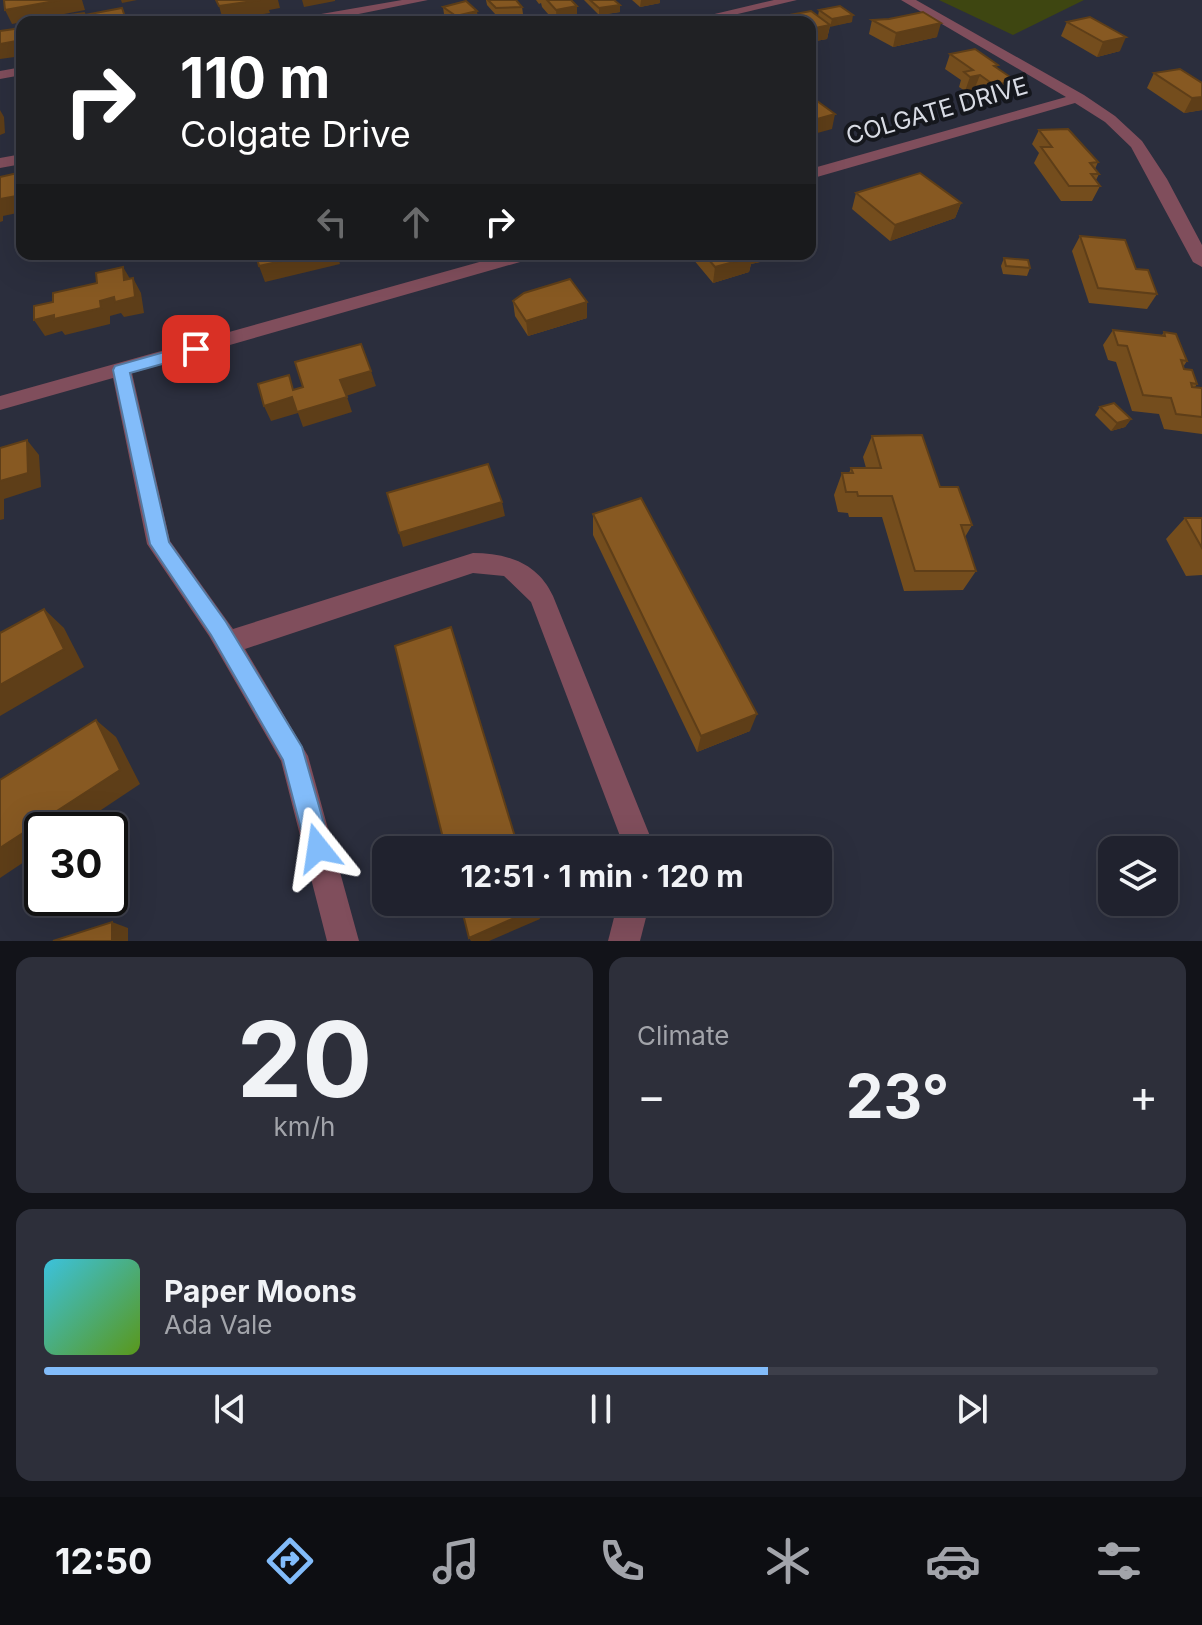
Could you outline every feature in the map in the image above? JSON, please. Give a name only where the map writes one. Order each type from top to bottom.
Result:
[{"type":"street","points":[[332,16],[422,0]]},
{"type":"street","points":[[715,16],[791,0]]},
{"type":"street","points":[[907,0],[1079,98],[1110,119],[1137,144],[1202,262]]},
{"type":"street","name":"COLGATE DRIVE","points":[[816,172],[1079,98]]},
{"type":"street","points":[[0,403],[507,260]]},
{"type":"street","points":[[121,370],[159,544],[227,643],[294,756],[343,941]]},
{"type":"street","points":[[227,643],[473,563],[498,562],[523,573],[541,596],[635,836]]},
{"type":"street","points":[[624,941],[630,916]]},
{"type":"green space","points":[[939,0],[1084,0],[1013,35]]},
{"type":"building","points":[[4,0],[60,0],[5,10]]},
{"type":"building","points":[[216,0],[260,0],[219,6]]},
{"type":"building","points":[[488,0],[516,0],[522,7],[496,8]]},
{"type":"building","points":[[547,0],[571,0],[577,6],[556,10]]},
{"type":"building","points":[[590,0],[614,0],[620,5],[599,8]]},
{"type":"building","points":[[466,1],[477,11],[456,16],[443,7]]},
{"type":"building","points":[[840,6],[853,15],[832,19],[819,10]]},
{"type":"building","points":[[122,8],[125,16],[62,16]]},
{"type":"building","points":[[811,11],[830,25],[816,28],[816,16],[784,16]]},
{"type":"building","points":[[923,12],[941,23],[896,33],[872,20],[889,19]]},
{"type":"building","points":[[1090,17],[1126,37],[1103,42],[1067,22]]},
{"type":"building","points":[[16,29],[16,41],[0,44],[0,31]]},
{"type":"building","points":[[975,49],[1016,81],[994,85],[980,75],[970,77],[964,72],[973,70],[950,54]]},
{"type":"building","points":[[1180,69],[1202,83],[1202,97],[1192,98],[1154,73]]},
{"type":"building","points":[[817,101],[835,114],[816,119]]},
{"type":"building","points":[[1068,129],[1098,162],[1090,163],[1099,174],[1091,174],[1100,186],[1069,186],[1041,147],[1052,147],[1039,130]]},
{"type":"building","points":[[16,173],[16,196],[0,199],[0,177]]},
{"type":"building","points":[[920,173],[961,203],[895,225],[856,193]]},
{"type":"building","points":[[1080,236],[1125,240],[1136,269],[1148,270],[1157,294],[1098,288]]},
{"type":"building","points":[[1004,258],[1028,260],[1030,268],[1006,266]]},
{"type":"building","points":[[258,260],[286,260],[259,266]]},
{"type":"building","points":[[709,260],[741,260],[715,267]]},
{"type":"building","points":[[123,267],[124,280],[133,278],[135,297],[115,302],[114,297],[100,301],[101,308],[54,319],[54,315],[34,320],[34,306],[53,302],[53,293],[97,283],[96,273]]},
{"type":"building","points":[[570,279],[587,302],[526,321],[513,301],[524,293]]},
{"type":"building","points":[[1113,330],[1165,336],[1164,332],[1176,334],[1187,361],[1181,360],[1184,369],[1192,370],[1197,384],[1191,383],[1192,387],[1202,388],[1202,417],[1176,414],[1171,398],[1143,395],[1127,346],[1118,345]]},
{"type":"building","points":[[361,344],[371,371],[340,380],[347,397],[297,412],[292,397],[264,406],[258,384],[289,375],[293,390],[303,387],[295,362]]},
{"type":"building","points":[[1114,403],[1131,419],[1117,423],[1100,407]]},
{"type":"building","points":[[922,435],[940,487],[958,487],[972,525],[961,525],[976,571],[915,571],[892,496],[858,496],[857,492],[846,492],[842,473],[853,473],[851,468],[881,468],[872,436]]},
{"type":"building","points":[[27,440],[28,473],[0,481],[0,448]]},
{"type":"building","points":[[488,464],[502,502],[399,533],[387,493]]},
{"type":"building","points":[[641,498],[757,714],[701,736],[593,514]]},
{"type":"building","points":[[1185,518],[1202,518],[1202,548]]},
{"type":"building","points":[[44,609],[64,649],[0,685],[0,633]]},
{"type":"building","points":[[451,627],[515,836],[442,836],[395,646]]},
{"type":"building","points":[[96,720],[120,770],[55,812],[24,812],[24,832],[0,848],[0,780]]},
{"type":"building","points":[[464,916],[519,916],[469,938]]},
{"type":"building","points":[[112,922],[112,941],[53,941]]},
{"type":"route","points":[[196,349],[121,370],[159,544],[218,628],[294,756],[318,848]]}]
